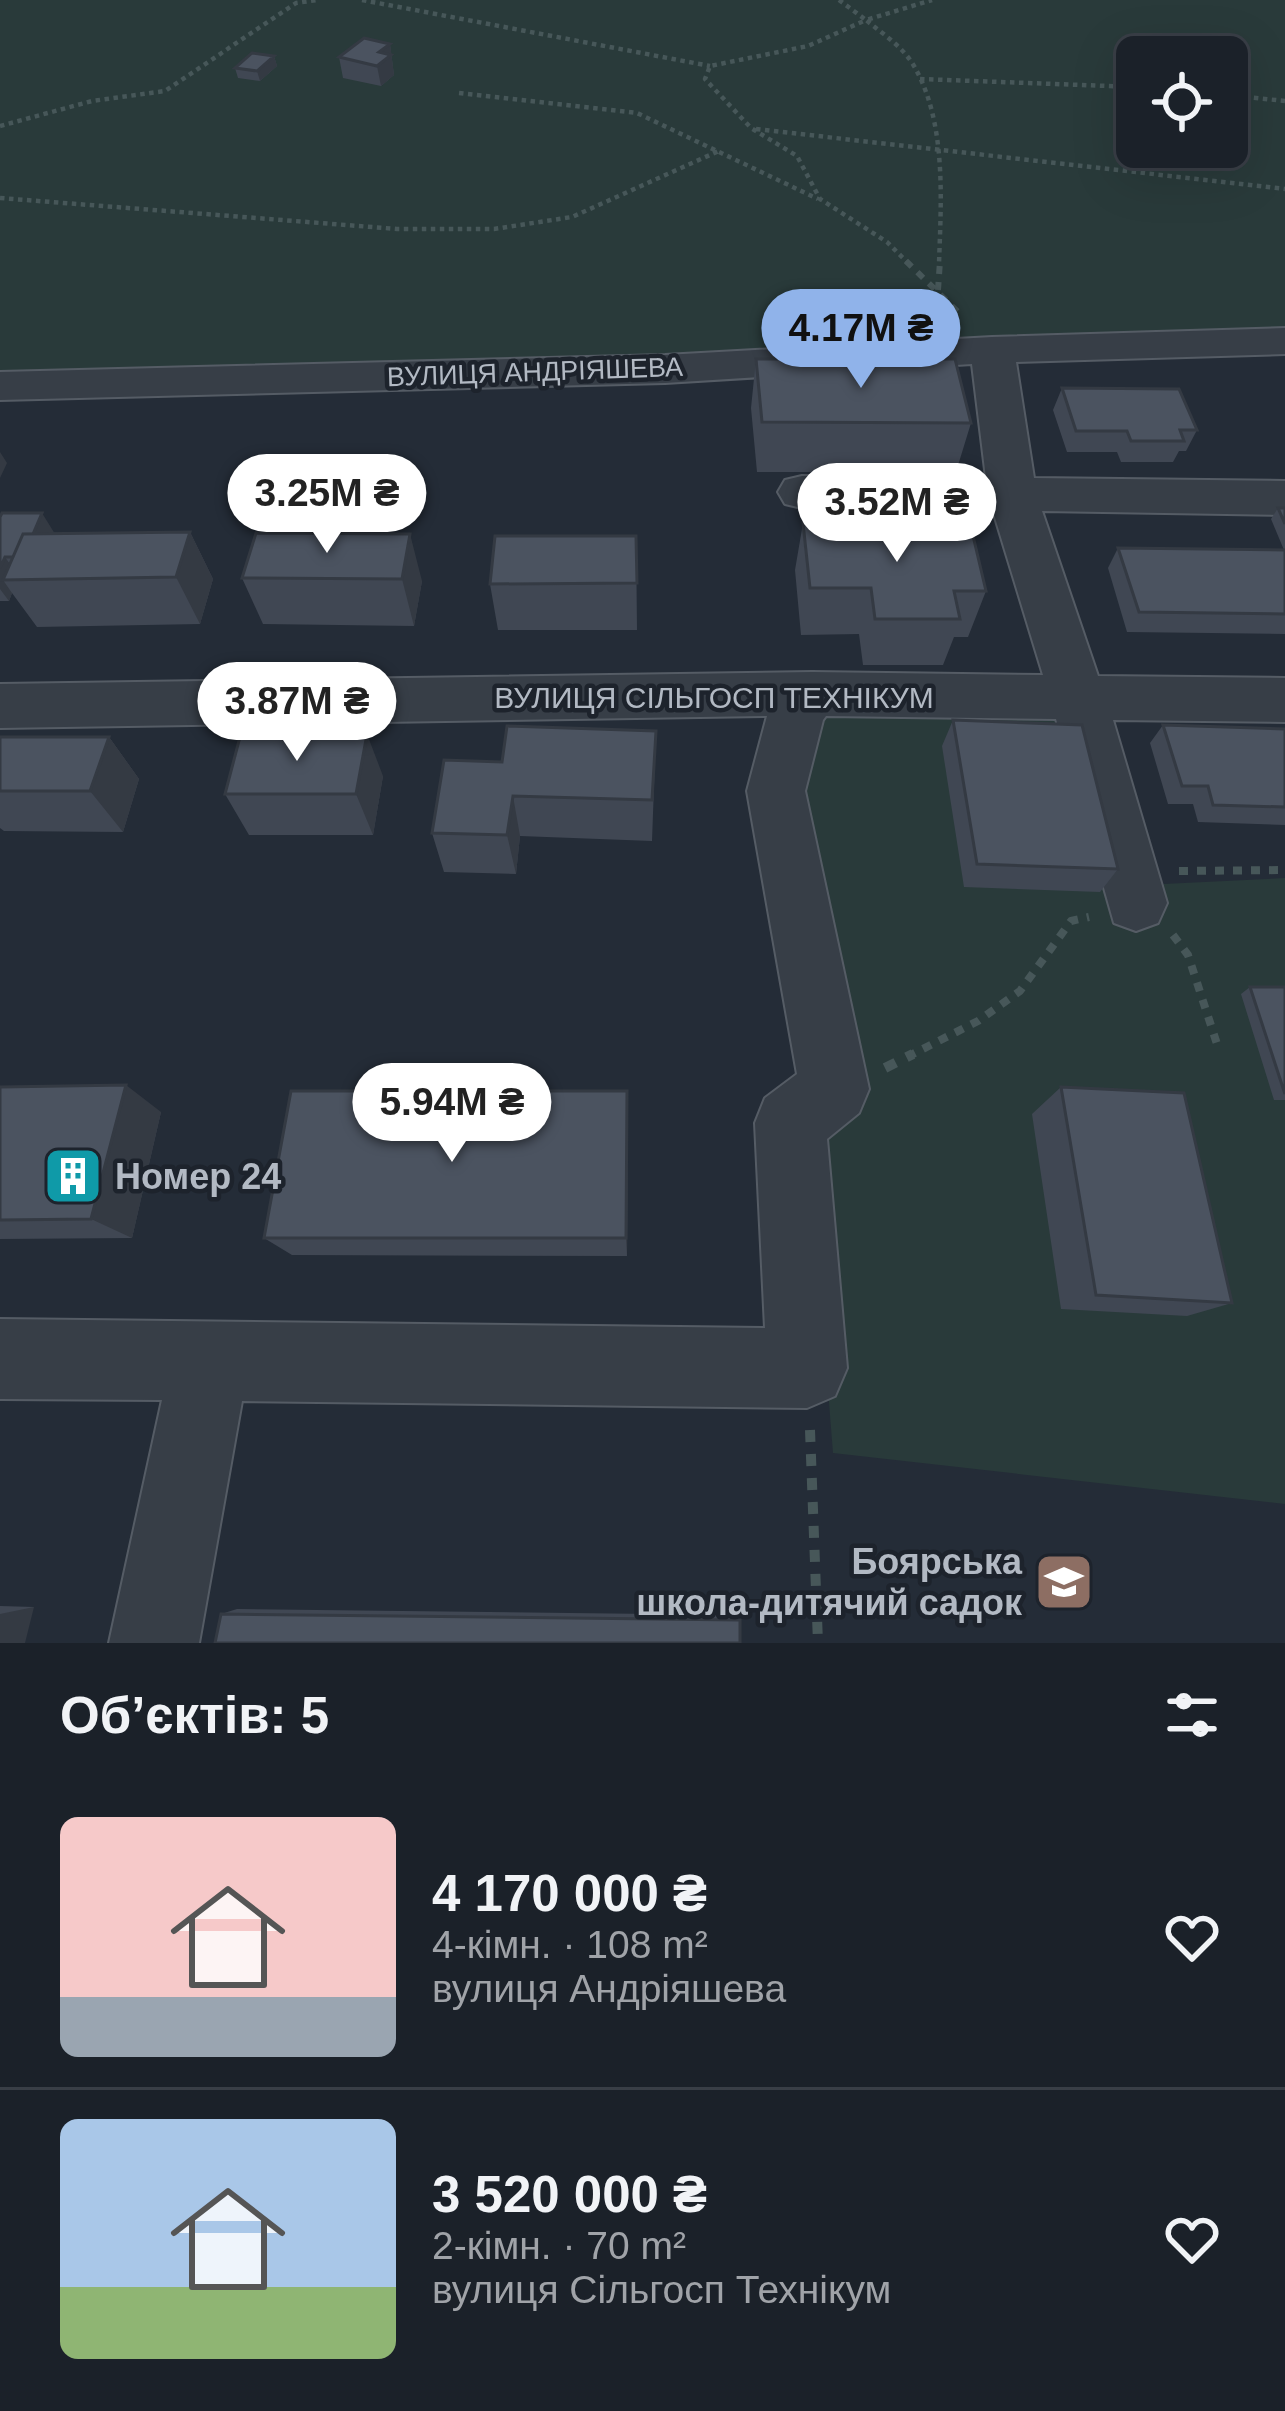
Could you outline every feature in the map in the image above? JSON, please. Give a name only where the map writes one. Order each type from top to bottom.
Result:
[{"type":"street","name":"ВУЛИЦЯ АНДРІЯШЕВА","points":[[0,386],[665,369],[992,350],[1285,341]]},
{"type":"street","points":[[992,350],[1013,496],[1132,887]]},
{"type":"street","points":[[802,492],[1285,498]]},
{"type":"street","points":[[0,1359],[807,1368],[790,1123],[834,1090],[776,791],[790,727],[797,710],[812,694]]},
{"type":"street","name":"ВУЛИЦЯ СІЛЬГОСП ТЕХНІКУМ","points":[[0,706],[812,694],[1285,700]]},
{"type":"street","points":[[154,1643],[210,1361]]},
{"type":"path","points":[[0,126],[92,101],[165,91],[296,3],[317,0]]},
{"type":"path","points":[[362,0],[710,66],[808,46],[866,20],[932,0]]},
{"type":"path","points":[[838,0],[912,63],[920,79],[939,148],[938,290]]},
{"type":"path","points":[[710,66],[705,79],[751,128],[797,156],[820,199]]},
{"type":"path","points":[[920,79],[1116,86]]},
{"type":"path","points":[[459,93],[560,100],[637,113],[722,150],[820,199],[887,242],[992,350]]},
{"type":"path","points":[[1248,97],[1285,101]]},
{"type":"path","points":[[751,128],[1285,189]]},
{"type":"path","points":[[0,198],[397,229],[494,229],[572,217],[722,150]]},
{"type":"path","points":[[834,1090],[910,1057],[1006,1001],[1020,991],[1071,921],[1132,887],[1285,870]]},
{"type":"path","points":[[1132,887],[1187,955],[1218,1047]]},
{"type":"path","points":[[807,1368],[818,1643]]},
{"type":"shaded area","points":[[0,0],[1285,0],[1285,342],[0,380]]},
{"type":"shaded area","points":[[1076,698],[1143,885],[1285,878],[1285,1504],[833,1453],[807,1124],[797,711]]},
{"type":"building","points":[[364,38],[390,44],[379,52],[391,55],[377,66],[339,57]]},
{"type":"building","points":[[252,53],[274,56],[257,71],[235,68]]},
{"type":"building","points":[[756,359],[955,359],[971,423],[762,422]]},
{"type":"building","points":[[1062,388],[1179,389],[1197,430],[1180,430],[1184,441],[1131,441],[1127,431],[1076,431]]},
{"type":"building","points":[[2,513],[42,513],[33,534],[23,534],[13,557],[5,557],[0,568],[0,517]]},
{"type":"building","points":[[803,523],[970,523],[986,591],[954,591],[960,619],[875,619],[871,588],[810,588]]},
{"type":"building","points":[[190,532],[176,577],[3,580],[23,534]]},
{"type":"building","points":[[256,533],[410,534],[402,579],[242,578]]},
{"type":"building","points":[[495,536],[636,536],[637,583],[490,584]]},
{"type":"building","points":[[1118,548],[1285,550],[1285,614],[1139,612]]},
{"type":"building","points":[[953,720],[1082,725],[1118,869],[977,864]]},
{"type":"building","points":[[1163,725],[1285,729],[1285,807],[1213,805],[1208,786],[1182,786]]},
{"type":"building","points":[[507,726],[656,731],[652,800],[513,796],[507,835],[432,833],[444,760],[502,762]]},
{"type":"building","points":[[241,733],[367,734],[356,794],[225,794]]},
{"type":"building","points":[[0,737],[109,737],[90,791],[0,791]]},
{"type":"building","points":[[1250,987],[1285,987],[1285,1094]]},
{"type":"building","name":"Номер 24","points":[[126,1085],[91,1219],[0,1220],[0,1087]]},
{"type":"building","points":[[1061,1087],[1184,1093],[1232,1303],[1096,1295]]},
{"type":"building","points":[[291,1091],[627,1091],[626,1238],[264,1238]]},
{"type":"building","points":[[221,1614],[740,1620],[740,1643],[215,1643]]},
{"type":"place","name":"Номер 24","points":[[73,1176]]},
{"type":"place","name":"Боярська школа-дитячий садок","points":[[1064,1582]]}]
